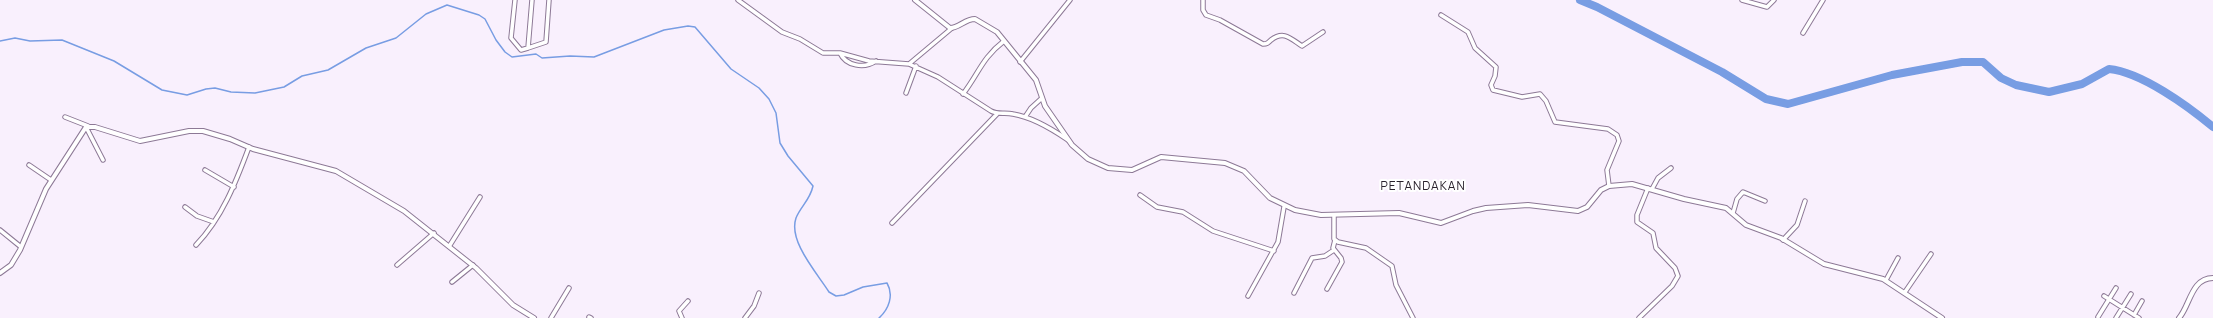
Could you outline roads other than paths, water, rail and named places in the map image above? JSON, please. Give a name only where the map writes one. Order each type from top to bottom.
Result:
[{"type":"street","points":[[515,0],[511,38],[520,50],[546,42],[549,0]]},
{"type":"street","points":[[528,48],[532,0]]},
{"type":"street","points":[[738,0],[782,32],[800,39],[823,53],[840,53],[863,60],[877,60],[916,66],[938,77],[997,114],[1012,114],[1025,117],[1068,140]]},
{"type":"street","points":[[915,0],[952,28]]},
{"type":"street","points":[[1020,62],[1049,28],[1070,0]]},
{"type":"street","points":[[1203,0],[1203,10],[1206,15],[1220,20],[1263,44],[1278,36],[1284,35],[1290,37],[1302,46],[1323,32]]},
{"type":"street","points":[[1742,0],[1767,7],[1774,0]]},
{"type":"street","points":[[1803,33],[1821,1]]},
{"type":"street","points":[[1441,15],[1468,32],[1475,48],[1496,67],[1495,76],[1491,85],[1493,90],[1522,97],[1540,94],[1546,101],[1555,122],[1608,129],[1615,133],[1618,139],[1618,144],[1607,170],[1609,186]]},
{"type":"street","points":[[909,64],[952,28],[966,20],[975,19],[992,28],[1004,41],[1038,83],[1045,106],[1068,140],[1088,159],[1098,165],[1115,170],[1132,170],[1161,157],[1225,163],[1244,171],[1270,198],[1284,206],[1309,214],[1334,215],[1399,213],[1441,223],[1473,211],[1486,208],[1528,205],[1578,211],[1588,207],[1598,193],[1609,186],[1632,184],[1684,199],[1722,206],[1751,227],[1783,240],[1824,264],[1886,280],[1942,318]]},
{"type":"street","points":[[963,94],[976,77],[980,65],[1004,41]]},
{"type":"street","points":[[840,53],[847,62],[859,65],[870,64],[877,60]]},
{"type":"street","points":[[906,93],[916,66]]},
{"type":"street","points":[[1025,117],[1031,108],[1042,98]]},
{"type":"street","points":[[892,223],[997,114]]},
{"type":"street","points":[[65,117],[87,127],[140,141],[197,130],[225,137],[249,147],[336,171],[398,207],[450,246],[513,305],[534,318]]},
{"type":"street","points":[[87,127],[103,160]]},
{"type":"street","points":[[0,273],[11,265],[21,247],[51,180],[87,127]]},
{"type":"street","points":[[196,245],[214,222],[234,187],[249,147]]},
{"type":"street","points":[[29,165],[51,180]]},
{"type":"street","points":[[1639,318],[1672,286],[1678,276],[1675,268],[1656,248],[1653,233],[1637,222],[1637,215],[1650,189],[1658,178],[1671,168]]},
{"type":"street","points":[[205,170],[234,187]]},
{"type":"street","points":[[1733,213],[1737,199],[1742,192],[1765,201]]},
{"type":"street","points":[[1140,195],[1157,207],[1183,212],[1213,231],[1274,251]]},
{"type":"street","points":[[450,246],[480,197]]},
{"type":"street","points":[[1783,240],[1797,225],[1805,201]]},
{"type":"street","points":[[1248,296],[1274,251],[1280,235],[1284,206]]},
{"type":"street","points":[[184,207],[197,216],[214,222]]},
{"type":"street","points":[[1327,289],[1342,262],[1341,258],[1334,250],[1334,215]]},
{"type":"street","points":[[0,230],[21,247]]},
{"type":"street","points":[[397,265],[434,234]]},
{"type":"street","points":[[1335,240],[1366,248],[1392,266],[1396,285],[1414,318]]},
{"type":"street","points":[[1294,293],[1312,258],[1325,256],[1334,250]]},
{"type":"street","points":[[1905,292],[1931,254]]},
{"type":"street","points":[[1886,280],[1898,258]]},
{"type":"street","points":[[452,282],[473,266]]},
{"type":"street","points":[[2179,318],[2197,285],[2204,280],[2213,278]]},
{"type":"street","points":[[551,318],[569,288]]},
{"type":"street","points":[[2098,317],[2116,288]]},
{"type":"street","points":[[745,318],[754,306],[759,293]]},
{"type":"street","points":[[2116,318],[2130,294]]},
{"type":"street","points":[[2104,296],[2139,318]]},
{"type":"street","points":[[682,318],[679,311],[688,301]]},
{"type":"street","points":[[2134,315],[2142,301]]},
{"type":"waterway","points":[[1580,0],[1597,7],[1722,72],[1766,99],[1788,104],[1892,75],[1962,62],[1983,62],[2001,78],[2016,85],[2049,92],[2082,84],[2109,69],[2122,71],[2164,91],[2213,127]]},
{"type":"waterway","points":[[0,41],[15,38],[30,41],[62,40],[114,61],[162,90],[187,95],[206,89],[215,88],[231,92],[255,93],[284,87],[302,76],[328,70],[366,48],[396,38],[426,14],[447,5],[479,15],[485,19],[496,40],[505,52],[512,57],[536,54],[542,58],[570,56],[594,57],[664,30],[688,26],[695,27],[731,69],[759,88],[769,99],[776,113],[780,143],[788,156],[813,186],[810,195],[796,218],[795,227],[796,237],[800,247],[811,266],[829,292],[836,296],[844,295],[863,287],[887,283],[890,292],[889,302],[888,306],[879,318]]},
{"type":"district","name":"PETANDAKAN","points":[[1423,187]]}]
